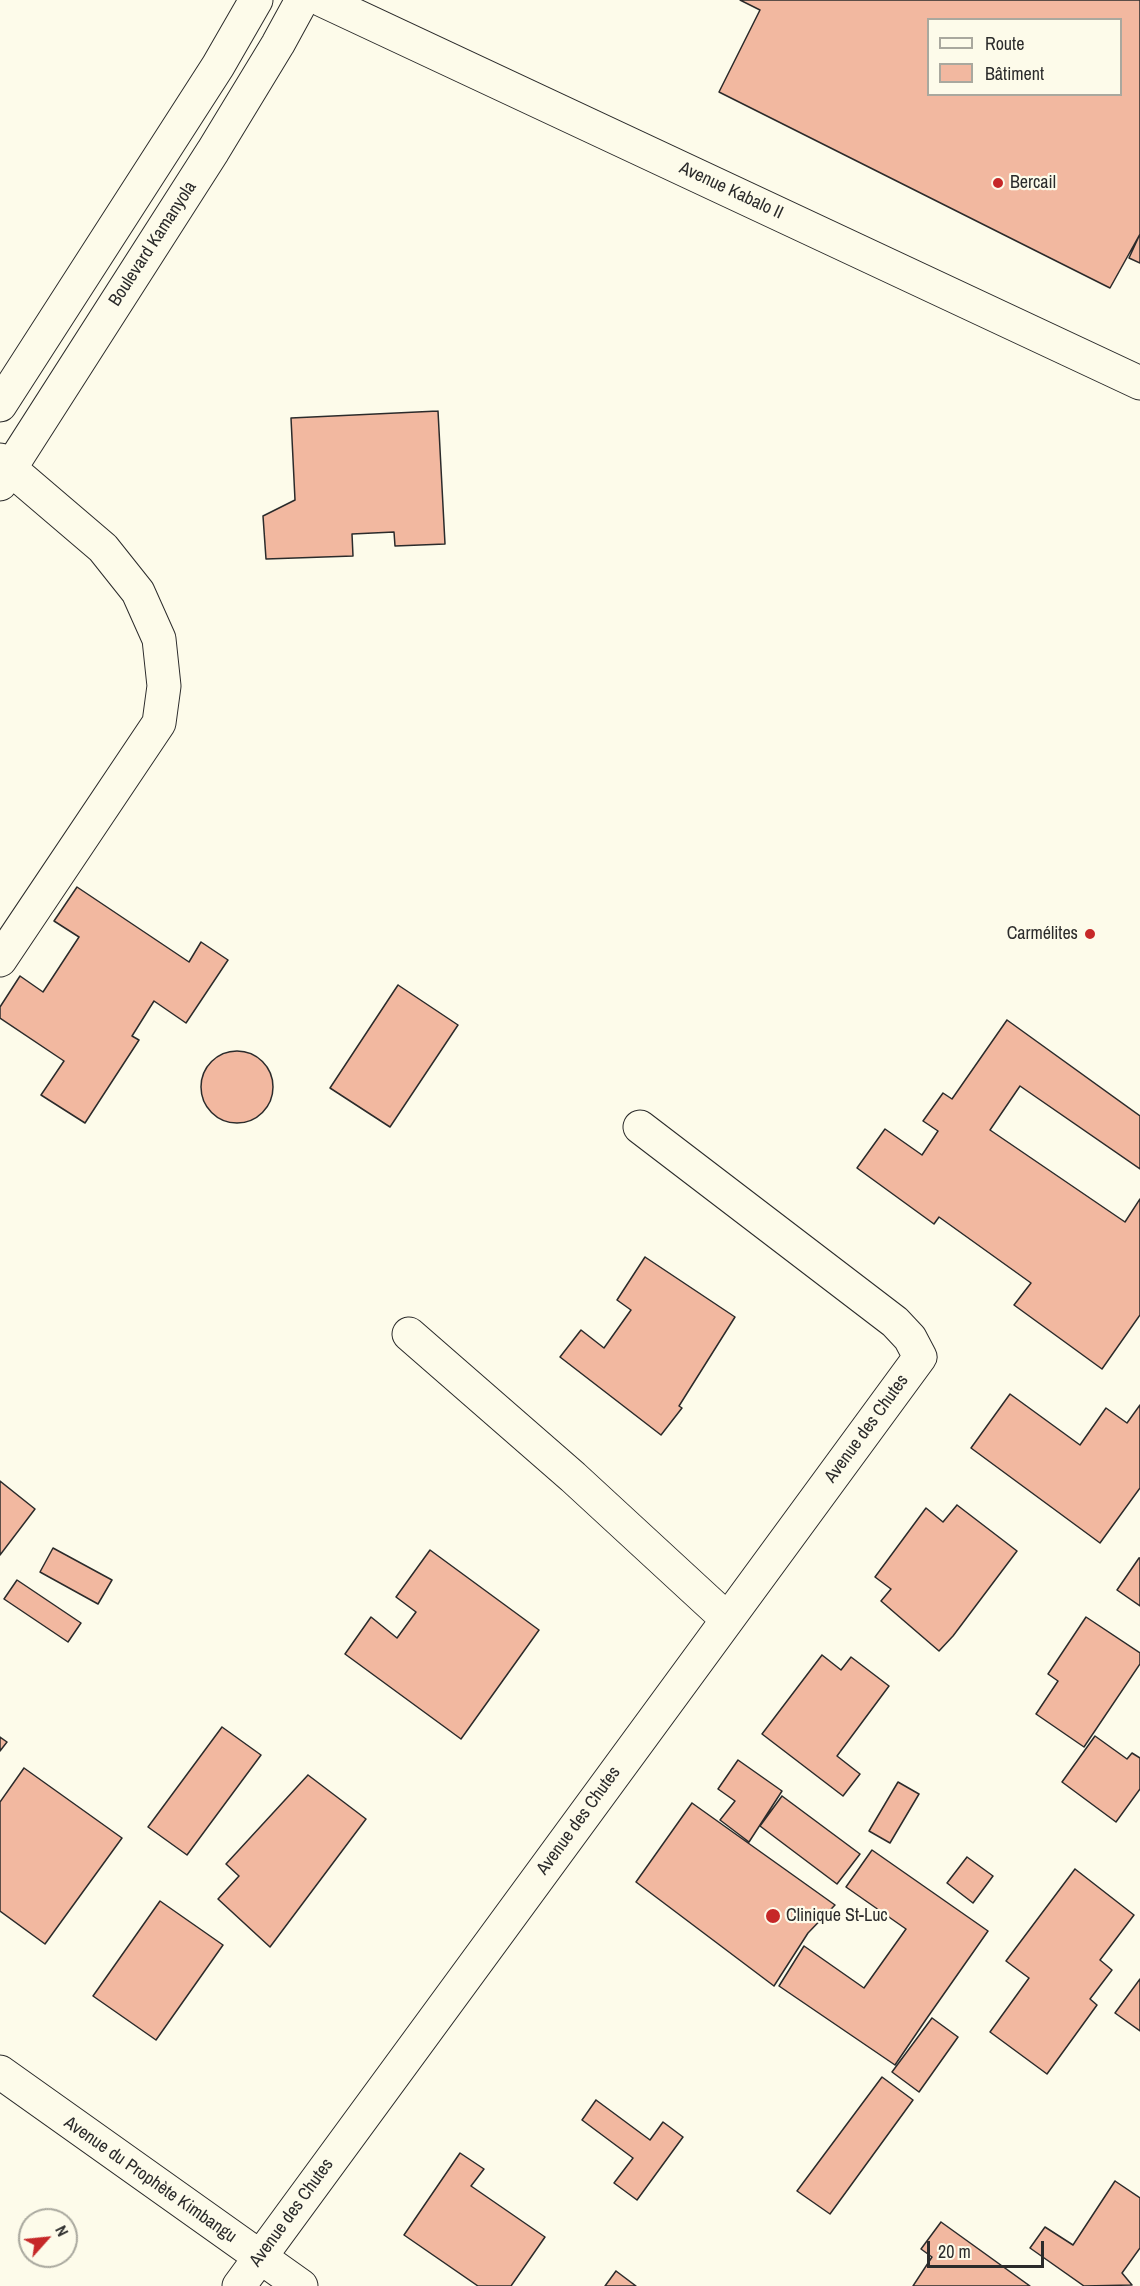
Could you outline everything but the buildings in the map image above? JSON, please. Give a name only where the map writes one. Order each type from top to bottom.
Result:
[{"type":"street","points":[[0,405],[218,66],[256,0]]},
{"type":"street","name":"Boulevard Kamanyola","points":[[3,471],[213,151],[302,0]]},
{"type":"street","name":"Avenue Kabalo II","points":[[322,0],[1140,383]]},
{"type":"street","points":[[0,960],[159,723],[165,686],[159,639],[138,592],[103,548],[3,471]]},
{"type":"street","name":"Avenue des Chutes","points":[[239,2286],[920,1357],[910,1338],[896,1322],[640,1126]]},
{"type":"street","points":[[409,1334],[573,1477],[727,1619]]},
{"type":"street","name":"Avenue du Prophète Kimbangu","points":[[0,2072],[301,2286]]},
{"type":"place","name":"Bercail","points":[[998,183]]},
{"type":"place","name":"Carmélites","points":[[1090,934]]},
{"type":"place","name":"Clinique St-Luc","points":[[773,1916]]}]
